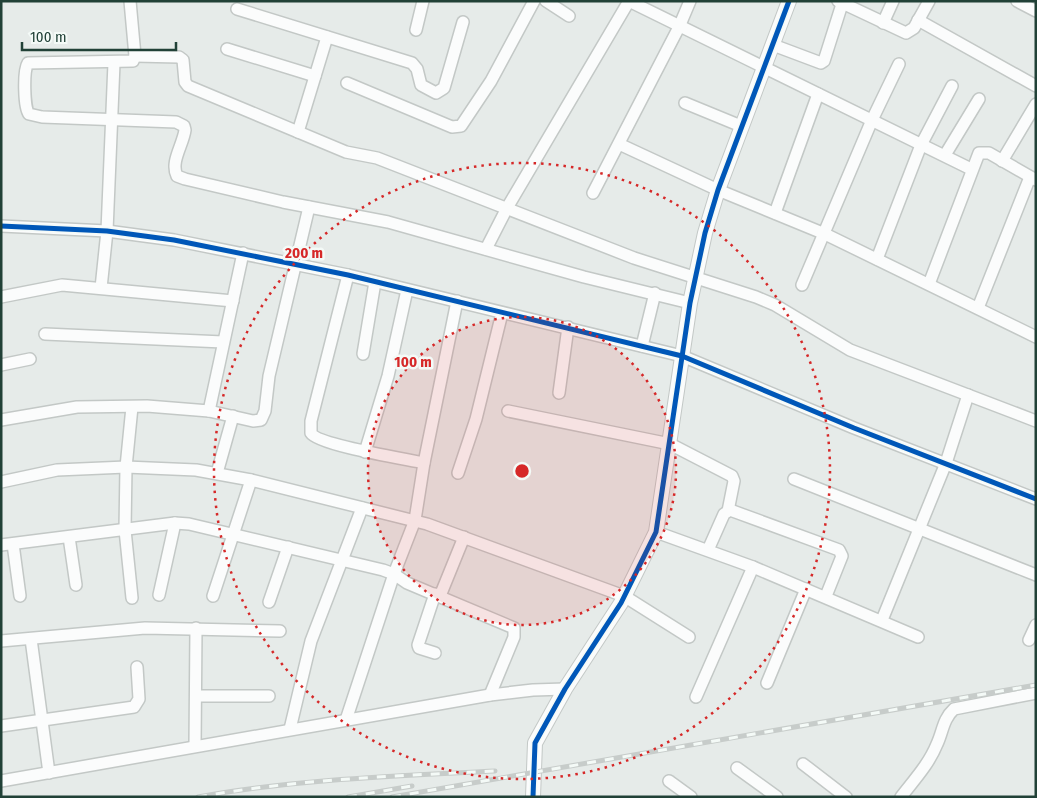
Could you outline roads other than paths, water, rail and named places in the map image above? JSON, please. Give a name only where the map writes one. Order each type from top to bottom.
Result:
[{"type":"street","points":[[130,1],[135,56],[130,62],[35,62],[28,64],[25,70],[26,105],[29,114],[42,117],[111,118],[176,122],[184,126],[184,138],[175,163],[178,176],[202,184],[388,222],[584,277],[690,303]]},
{"type":"street","points":[[416,30],[423,1]]},
{"type":"street","points":[[347,83],[452,127],[462,126],[491,81],[534,1]]},
{"type":"street","points":[[546,1],[569,16]]},
{"type":"street","points":[[486,249],[507,208],[629,1],[678,27],[765,66],[971,169]]},
{"type":"street","points":[[593,193],[690,1]]},
{"type":"street","points":[[533,797],[535,743],[565,689],[624,596],[656,532],[690,303],[705,233],[741,126],[789,1]]},
{"type":"street","points":[[883,23],[893,1]]},
{"type":"street","points":[[773,45],[821,63],[824,61],[841,2],[906,33],[911,31],[929,1]]},
{"type":"street","points":[[1018,1],[1036,11]]},
{"type":"street","points":[[236,9],[412,64],[417,69],[421,86],[440,93],[444,88],[452,65],[463,22]]},
{"type":"street","points":[[918,20],[1036,86]]},
{"type":"street","points":[[298,132],[327,37]]},
{"type":"street","points":[[227,49],[315,76]]},
{"type":"street","points":[[135,56],[179,57],[183,60],[185,82],[188,86],[346,152],[377,158],[634,258],[756,297],[775,305],[850,350],[1036,421]]},
{"type":"street","points":[[101,288],[107,231],[114,63]]},
{"type":"street","points":[[802,285],[826,234],[872,120],[899,64]]},
{"type":"street","points":[[877,259],[921,145],[952,86]]},
{"type":"street","points":[[774,213],[818,94]]},
{"type":"street","points":[[945,155],[979,99]]},
{"type":"street","points":[[685,103],[741,126]]},
{"type":"street","points":[[1002,161],[1036,104]]},
{"type":"street","points":[[619,144],[718,190],[826,234],[1036,337]]},
{"type":"street","points":[[929,284],[971,169],[982,151],[1033,178],[978,308]]},
{"type":"street","points":[[1,420],[60,408],[132,407],[208,411],[258,421],[264,417],[269,376],[310,207]]},
{"type":"street","points":[[1,226],[107,231],[162,238],[243,253],[348,275],[682,356],[854,428],[1036,499]]},
{"type":"street","points":[[208,411],[243,253]]},
{"type":"street","points":[[348,275],[310,428],[313,437],[365,452],[424,463]]},
{"type":"street","points":[[363,354],[375,282]]},
{"type":"street","points":[[1,297],[54,285],[233,301]]},
{"type":"street","points":[[365,452],[388,376],[407,290]]},
{"type":"street","points":[[642,346],[655,293]]},
{"type":"street","points":[[346,720],[394,574],[415,520],[424,463],[456,301]]},
{"type":"street","points":[[458,473],[476,419],[502,312]]},
{"type":"street","points":[[559,393],[568,327]]},
{"type":"street","points":[[45,334],[223,342]]},
{"type":"street","points":[[1,366],[30,359]]},
{"type":"street","points":[[882,620],[921,529],[946,463],[968,394]]},
{"type":"street","points":[[132,407],[126,468],[125,530],[132,598]]},
{"type":"street","points":[[508,411],[670,444],[732,476],[734,482],[728,511],[724,514],[708,550]]},
{"type":"street","points":[[217,473],[233,416]]},
{"type":"street","points":[[1,482],[57,470],[126,468],[178,468],[251,480],[415,520],[464,537],[624,596],[689,637]]},
{"type":"street","points":[[794,479],[1036,575]]},
{"type":"street","points":[[213,596],[251,480]]},
{"type":"street","points":[[290,729],[311,640],[362,508]]},
{"type":"street","points":[[728,511],[741,514],[842,553],[826,596]]},
{"type":"street","points":[[159,595],[175,523]]},
{"type":"street","points":[[1,545],[175,523],[204,527],[288,548],[343,559],[394,574],[407,583],[514,628],[514,637],[490,695]]},
{"type":"street","points":[[656,532],[753,566],[918,637]]},
{"type":"street","points":[[69,536],[76,585]]},
{"type":"street","points":[[435,653],[419,648],[418,645],[464,537]]},
{"type":"street","points":[[13,544],[20,596]]},
{"type":"street","points":[[269,602],[288,548]]},
{"type":"street","points":[[696,697],[753,566]]},
{"type":"street","points":[[767,683],[806,589]]},
{"type":"street","points":[[1029,640],[1036,625]]},
{"type":"street","points":[[1,641],[145,628],[280,631]]},
{"type":"street","points":[[195,746],[196,628]]},
{"type":"street","points":[[32,639],[44,720],[49,773]]},
{"type":"street","points":[[1,726],[137,705],[137,668]]},
{"type":"street","points":[[1,781],[490,695],[533,690],[565,689]]},
{"type":"street","points":[[901,797],[925,767],[937,745],[948,715],[954,709],[1036,693]]},
{"type":"street","points":[[196,696],[269,696]]},
{"type":"street","points":[[803,764],[846,797]]},
{"type":"street","points":[[737,768],[777,797]]},
{"type":"street","points":[[669,781],[691,797]]},
{"type":"railway","points":[[392,797],[1036,685]]},
{"type":"railway","points":[[198,797],[309,782],[495,771]]},
{"type":"railway","points":[[348,797],[412,786]]}]
